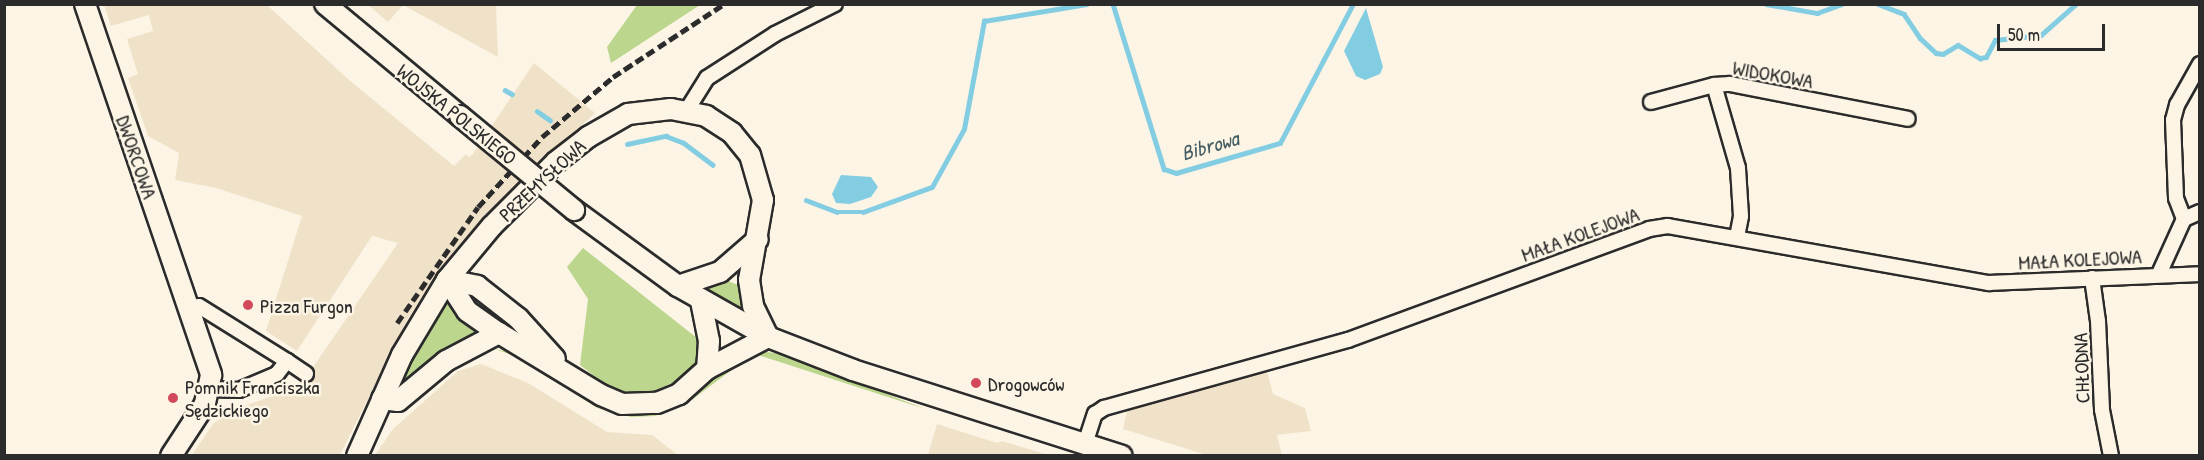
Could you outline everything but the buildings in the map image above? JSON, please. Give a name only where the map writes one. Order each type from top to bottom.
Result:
[{"type":"main road","name":"DWORCOWA","points":[[85,4],[208,366],[210,389]]},
{"type":"main road","name":"WOJSKA POLSKIEGO","points":[[325,4],[574,210],[678,286]]},
{"type":"main road","name":"PRZEMYSŁOWA","points":[[357,456],[382,399],[423,317],[447,280],[523,194],[588,137],[628,114],[655,109],[687,110],[718,123],[750,155],[763,200],[749,280],[753,306],[768,337]]},
{"type":"main road","points":[[678,286],[720,272],[758,239]]},
{"type":"main road","points":[[447,280],[467,311],[499,333],[568,372],[601,395],[639,405],[679,394],[707,369],[768,337]]},
{"type":"main road","points":[[447,280],[477,286],[518,318],[568,372]]},
{"type":"main road","points":[[678,286],[700,301],[768,337],[853,370],[1122,456]]},
{"type":"main road","points":[[700,301],[709,341],[707,369]]},
{"type":"main road","points":[[382,399],[398,401],[446,361],[499,333]]},
{"type":"main road","points":[[171,456],[210,389]]},
{"type":"street","points":[[687,110],[707,78],[775,34],[835,4]]},
{"type":"street","points":[[2184,219],[2176,198],[2173,120],[2177,105],[2199,64]]},
{"type":"street","name":"WIDOKOWA","points":[[1737,237],[1741,216],[1738,168],[1714,85],[1730,84],[1908,119]]},
{"type":"street","points":[[1651,102],[1714,85]]},
{"type":"street","points":[[2159,274],[2184,219],[2199,212]]},
{"type":"street","name":"MAŁA KOLEJOWA","points":[[1085,444],[1095,414],[1104,408],[1348,340],[1649,229],[1668,226],[1989,283],[2199,274]]},
{"type":"street","name":"CHŁODNA","points":[[2092,278],[2098,321],[2102,410],[2111,456]]},
{"type":"street","points":[[189,309],[199,306],[306,374]]},
{"type":"street","points":[[210,389],[239,390],[277,374],[287,361]]},
{"type":"shaded area","points":[[104,5],[267,5],[349,80],[454,166],[466,154],[469,157],[473,154],[534,63],[595,113],[485,216],[432,281],[407,320],[340,455],[192,455],[213,424],[230,411],[272,396],[294,395],[398,243],[372,236],[297,351],[266,331],[302,216],[216,188],[175,180],[179,153],[148,136],[128,78],[138,74],[127,39],[153,31],[149,15],[111,26]]},
{"type":"shaded area","points":[[368,5],[403,5],[388,22]]},
{"type":"shaded area","points":[[403,5],[496,5],[498,57]]},
{"type":"shaded area","points":[[481,364],[528,383],[607,432],[652,435],[678,455],[375,455],[393,429],[458,371]]},
{"type":"shaded area","points":[[1267,372],[1273,394],[1305,408],[1311,431],[1277,435],[1282,455],[1210,456],[1123,429],[1127,411],[1172,395]]},
{"type":"shaded area","points":[[937,424],[997,443],[1002,441],[1049,455],[928,455]]},
{"type":"green space","points":[[637,5],[700,5],[611,63],[607,47]]},
{"type":"green space","points":[[583,248],[702,342],[698,359],[686,376],[653,392],[630,393],[611,389],[580,365],[588,299],[567,267]]},
{"type":"green space","points":[[721,278],[743,287],[747,314],[698,287]]},
{"type":"green space","points":[[447,297],[490,332],[454,345],[399,391],[396,386]]},
{"type":"green space","points":[[495,349],[515,353],[591,403],[626,415],[649,415],[669,410],[690,399],[738,360],[737,366],[685,405],[655,416],[631,417],[597,408],[523,359]]},
{"type":"green space","points":[[760,351],[788,355],[925,409],[752,353]]},
{"type":"water","points":[[1366,8],[1383,67],[1380,74],[1365,80],[1356,76],[1344,51]]},
{"type":"water","points":[[841,175],[871,177],[878,187],[871,197],[850,204],[836,203],[832,194]]},
{"type":"waterway","name":"Bibrowa","points":[[806,200],[837,212],[863,212],[932,187],[964,129],[984,21],[1087,4]]},
{"type":"waterway","name":"Bibrowa","points":[[1113,4],[1164,169],[1176,173],[1280,143],[1353,4]]},
{"type":"waterway","name":"Bibrowa","points":[[1766,4],[1817,13],[1842,4]]},
{"type":"waterway","name":"Bibrowa","points":[[1878,4],[1904,14],[1920,38],[1936,53],[1943,54],[1958,45],[1980,58],[1986,57],[1995,40],[2041,35],[2076,4]]},
{"type":"waterway","name":"Bibrowa","points":[[505,90],[512,94]]},
{"type":"waterway","name":"Bibrowa","points":[[537,111],[550,120]]},
{"type":"waterway","name":"Bibrowa","points":[[627,144],[666,136],[684,143],[713,165]]},
{"type":"railway","points":[[397,323],[478,207],[542,137],[613,77],[724,4]]},
{"type":"place","name":"Pizza Furgon","points":[[248,305]]},
{"type":"place","name":"Drogowców","points":[[976,383]]},
{"type":"place","name":"Pomnik Franciszka Sędzickiego","points":[[173,398]]}]
